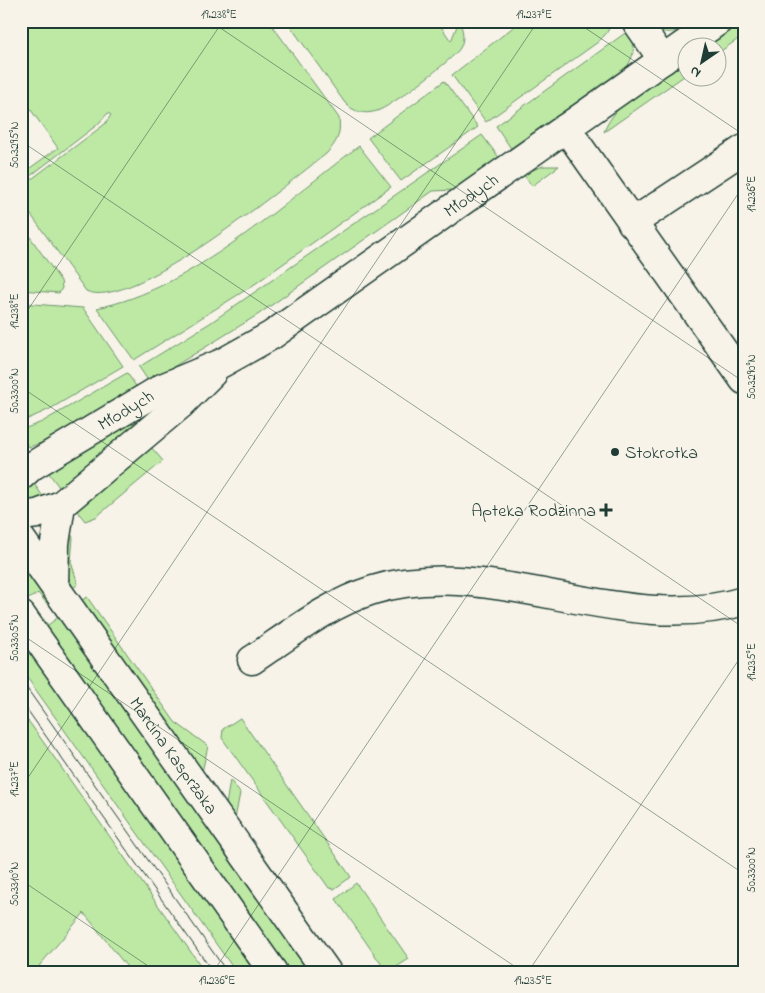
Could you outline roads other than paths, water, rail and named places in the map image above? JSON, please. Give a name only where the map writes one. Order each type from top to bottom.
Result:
[{"type":"street","points":[[636,21],[663,60]]},
{"type":"street","name":"Młodych","points":[[25,469],[162,388],[222,363],[279,330],[718,21]]},
{"type":"street","points":[[566,128],[744,380]]},
{"type":"street","points":[[632,223],[744,149]]},
{"type":"street","name":"Młodych","points":[[21,516],[37,514],[61,505],[180,405],[222,363]]},
{"type":"street","points":[[54,585],[55,543],[61,505]]},
{"type":"street","name":"Marcina Kasprzaka","points":[[21,539],[327,972]]},
{"type":"street","points":[[252,660],[332,606],[374,590],[418,582],[486,583],[609,606],[641,609],[722,607],[744,601]]},
{"type":"street","points":[[21,614],[273,972]]},
{"type":"tram line","points":[[21,680],[227,972]]},
{"type":"tram line","points":[[21,701],[213,972]]},
{"type":"place","name":"Stokrotka","points":[[615,452]]},
{"type":"place","name":"Apteka Rodzinna","points":[[606,510]]}]
